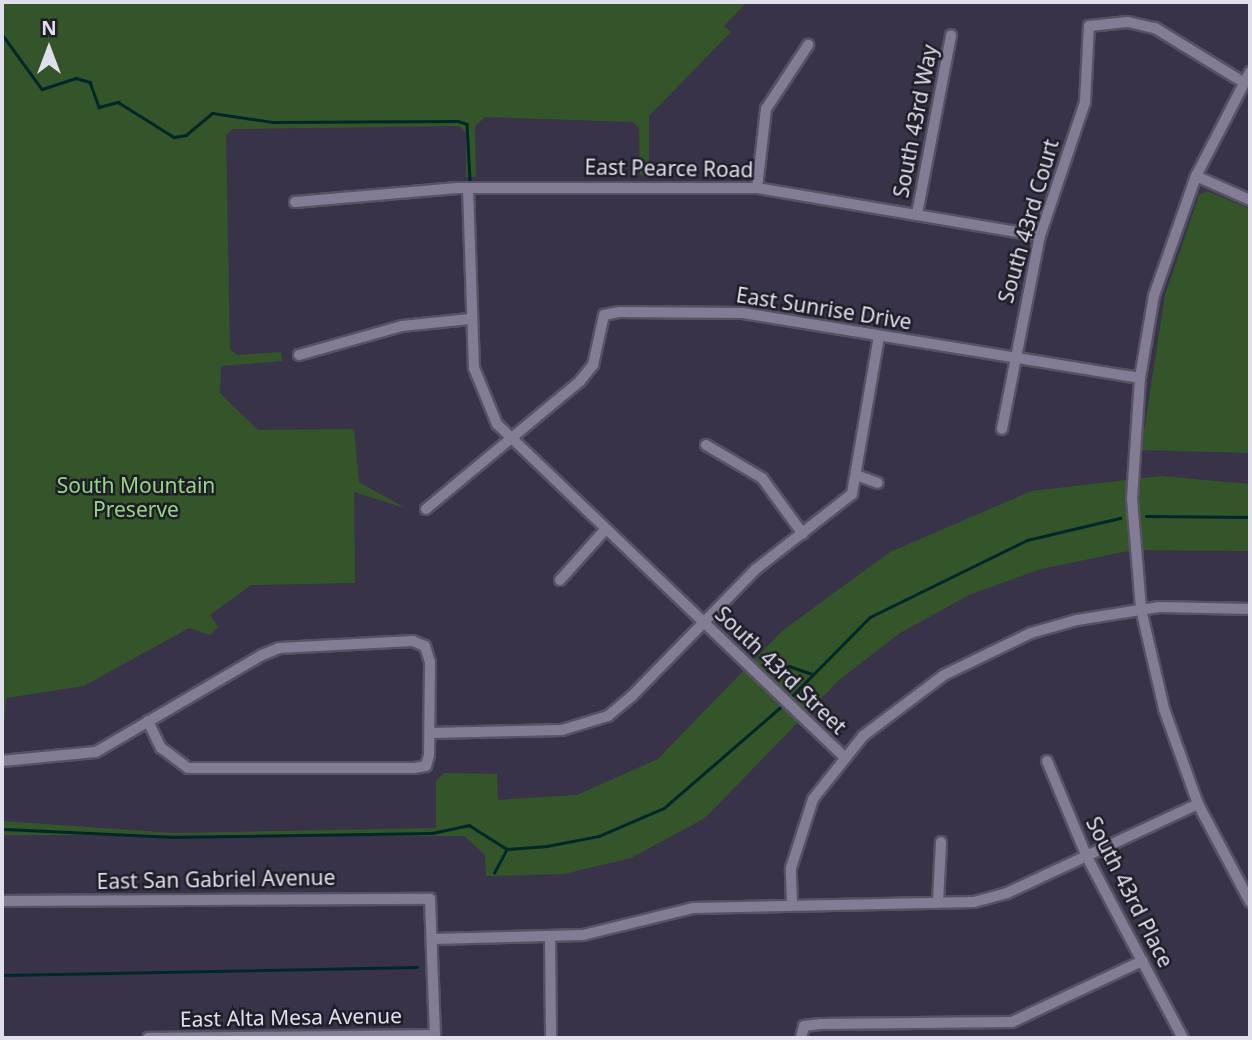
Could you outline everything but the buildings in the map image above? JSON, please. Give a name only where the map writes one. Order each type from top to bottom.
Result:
[{"type":"street","name":"South 43rd Court","points":[[1002,429],[1013,358],[1040,236],[1084,102],[1089,26],[1128,22],[1155,28],[1243,82]]},
{"type":"street","name":"South 43rd Way","points":[[917,214],[951,35]]},
{"type":"street","points":[[757,188],[766,108],[808,45]]},
{"type":"street","points":[[1250,72],[1196,176],[1154,295],[1140,378],[1132,499],[1141,609],[1164,709],[1198,804],[1250,902]]},
{"type":"street","points":[[1196,176],[1250,200]]},
{"type":"street","name":"East Pearce Road","points":[[295,202],[468,188],[757,188],[1040,236]]},
{"type":"street","name":"South 43rd Street","points":[[468,188],[470,319],[480,386],[508,439],[843,756],[813,799],[799,833],[792,904]]},
{"type":"street","name":"East Sunrise Drive","points":[[426,509],[593,365],[604,315],[743,313],[1140,378]]},
{"type":"street","points":[[299,355],[402,326],[470,319]]},
{"type":"street","points":[[430,733],[562,730],[608,716],[702,621],[852,494],[879,336]]},
{"type":"street","points":[[706,445],[762,478],[803,534]]},
{"type":"street","points":[[856,475],[878,483]]},
{"type":"street","points":[[560,580],[604,531]]},
{"type":"street","points":[[843,756],[906,701],[980,655],[1031,633],[1141,609],[1250,608]]},
{"type":"street","points":[[2,761],[79,758],[279,648],[425,646],[430,733],[426,766],[188,768],[161,748],[148,722]]},
{"type":"street","name":"South 43rd Place","points":[[1047,761],[1087,857],[1183,1038]]},
{"type":"street","points":[[435,1037],[434,939],[550,937],[675,911],[792,904],[938,902],[1007,893],[1198,804]]},
{"type":"street","points":[[938,902],[941,842]]},
{"type":"street","name":"East San Gabriel Avenue","points":[[2,901],[430,899],[434,939]]},
{"type":"street","points":[[550,937],[551,1038]]},
{"type":"street","points":[[801,1038],[804,1026],[1012,1023],[1142,961]]},
{"type":"street","name":"East Alta Mesa Avenue","points":[[148,1038],[435,1037]]},
{"type":"green space","name":"South Mountain Preserve","points":[[2,2],[747,2],[724,26],[731,32],[649,116],[649,175],[640,175],[639,128],[633,122],[485,117],[475,126],[476,177],[466,177],[466,133],[459,126],[233,129],[226,135],[230,349],[237,355],[281,352],[282,361],[221,366],[220,393],[258,430],[354,429],[359,482],[405,508],[354,492],[355,583],[251,585],[210,615],[218,627],[210,635],[189,628],[84,686],[6,698],[2,751]]},
{"type":"green space","points":[[1207,191],[1250,209],[1250,453],[1141,450],[1165,295],[1199,195]]},
{"type":"green space","points":[[1161,476],[1250,484],[1250,551],[1133,550],[1041,569],[969,595],[900,633],[839,680],[705,818],[631,858],[564,874],[486,876],[485,855],[464,836],[2,835],[2,821],[173,833],[436,828],[436,781],[444,773],[497,774],[498,800],[577,795],[658,759],[782,631],[890,552],[1032,491]]},
{"type":"waterway","points":[[2,34],[42,89],[76,78],[90,82],[99,107],[118,102],[174,137],[186,135],[212,113],[273,122],[458,121],[467,124],[470,180]]},
{"type":"waterway","points":[[1146,516],[1250,517]]},
{"type":"waterway","points":[[789,699],[870,617],[1027,540],[1120,518]]},
{"type":"waterway","points":[[766,671],[789,666],[812,674]]},
{"type":"waterway","points":[[5,829],[174,837],[432,833],[469,825],[507,849],[547,846],[599,836],[664,808],[784,704]]},
{"type":"waterway","points":[[494,873],[507,849]]},
{"type":"waterway","points":[[2,975],[417,967]]}]
